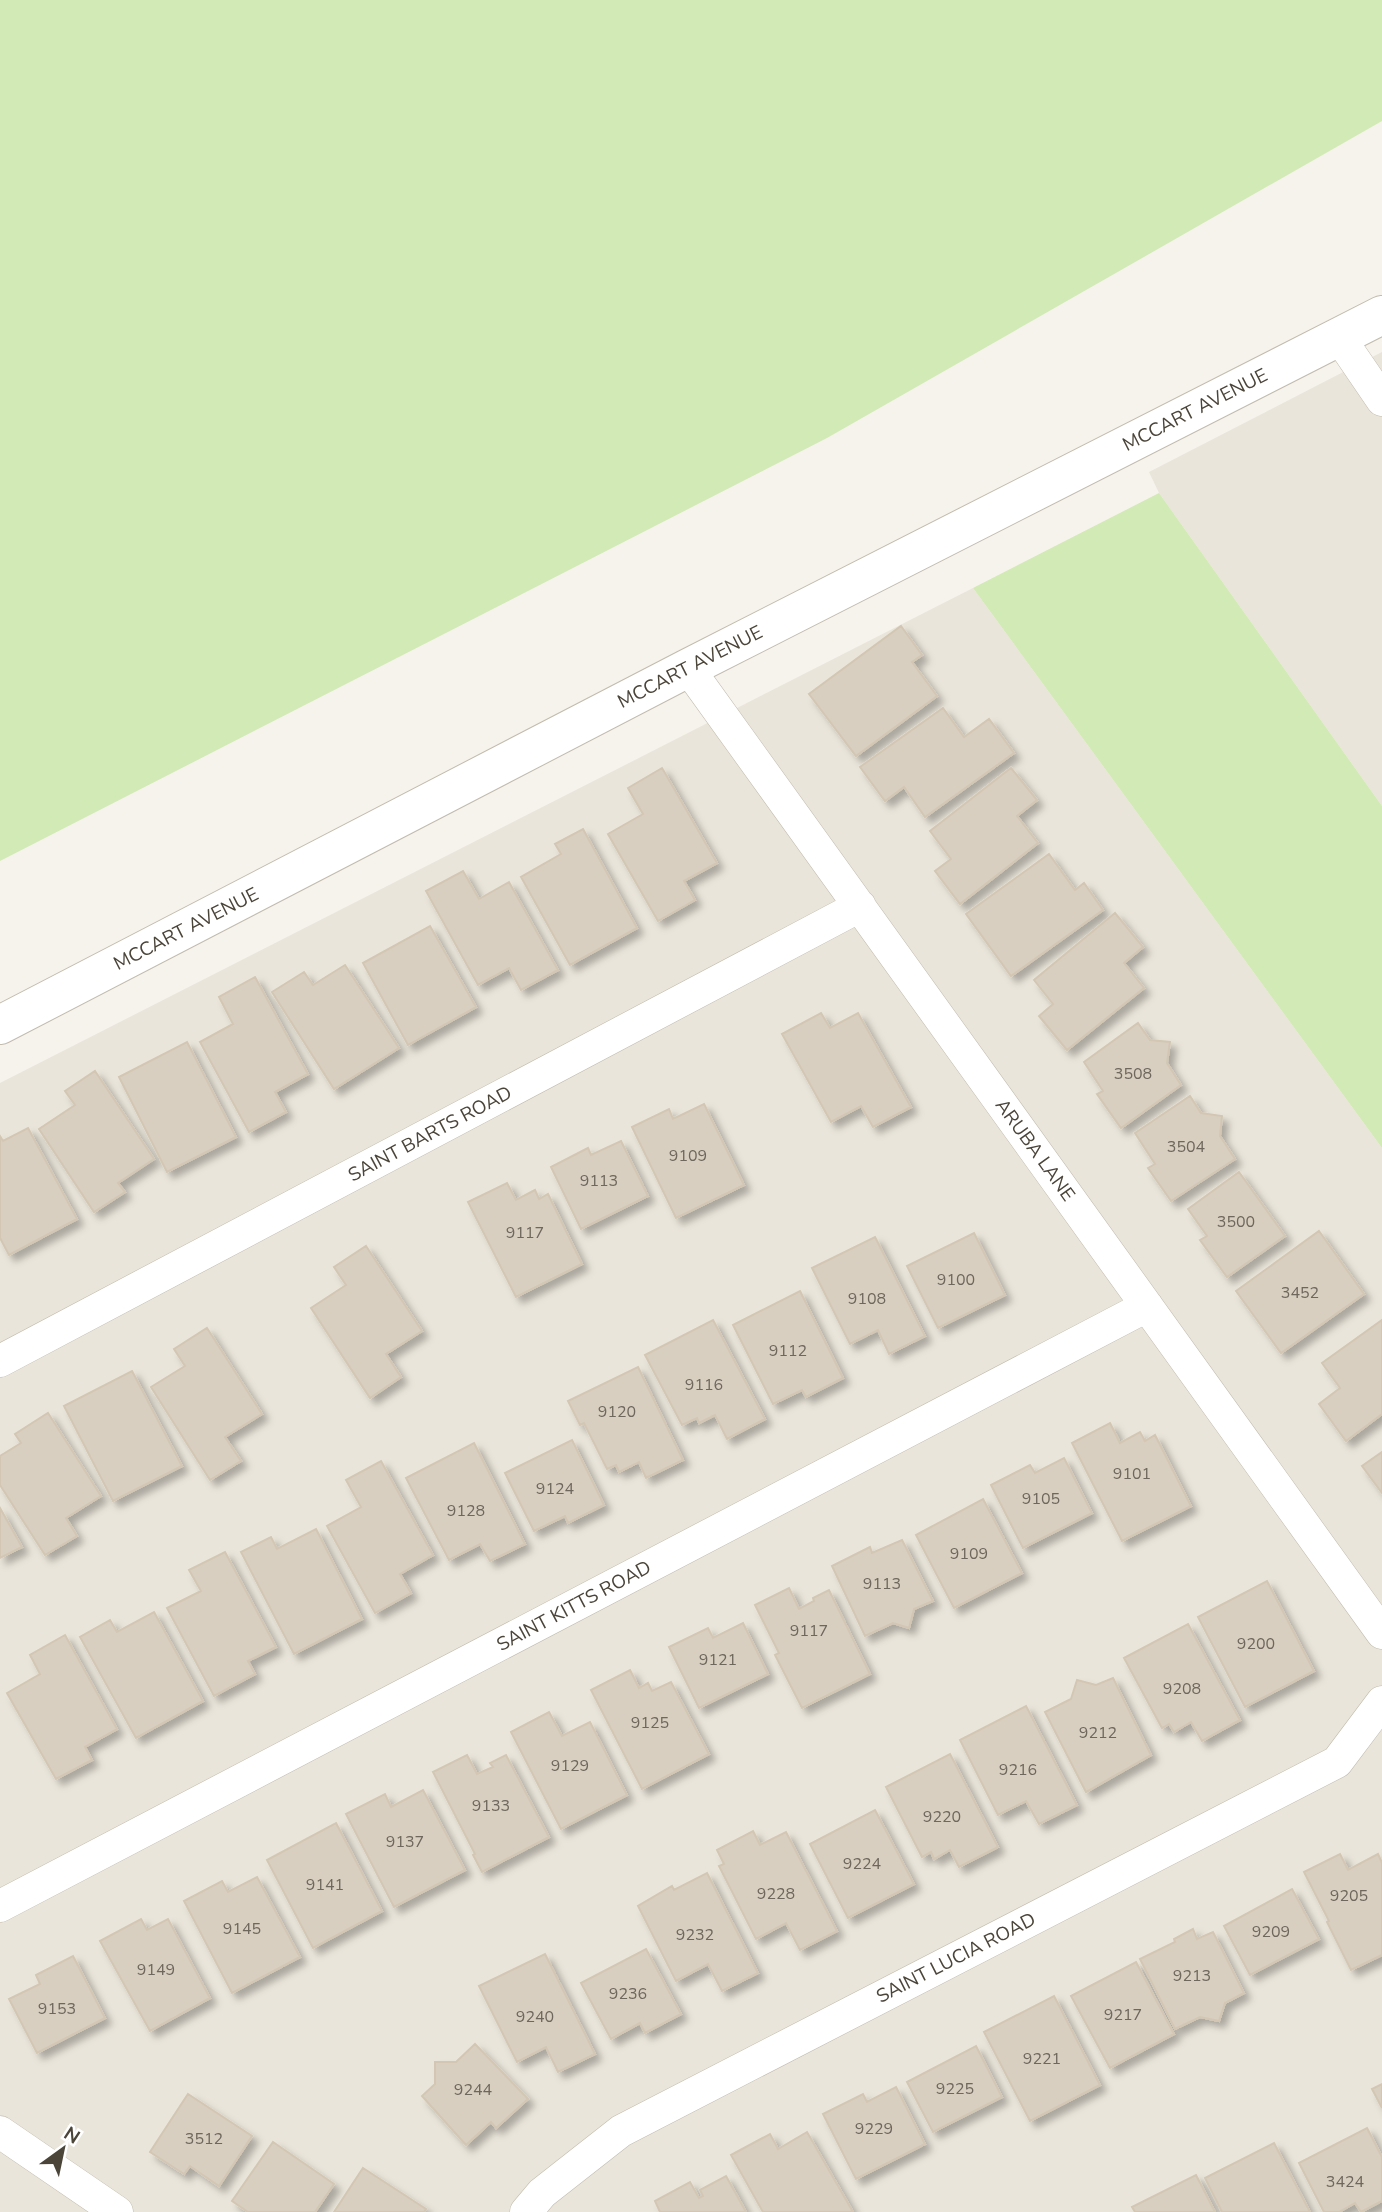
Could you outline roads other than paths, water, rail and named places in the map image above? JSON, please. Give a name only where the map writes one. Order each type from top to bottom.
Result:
[{"type":"street","name":"MCCART AVENUE","points":[[0,1026],[688,668],[1382,315]]},
{"type":"street","points":[[1339,337],[1382,400]]},
{"type":"street","name":"ARUBA LANE","points":[[688,668],[1382,1633]]},
{"type":"street","name":"SAINT BARTS ROAD","points":[[0,1361],[860,906]]},
{"type":"street","name":"SAINT KITTS ROAD","points":[[0,1906],[1147,1306]]},
{"type":"street","name":"SAINT LUCIA ROAD","points":[[526,2212],[542,2193],[621,2131],[1336,1762],[1382,1702]]},
{"type":"street","points":[[0,2132],[117,2212]]}]
